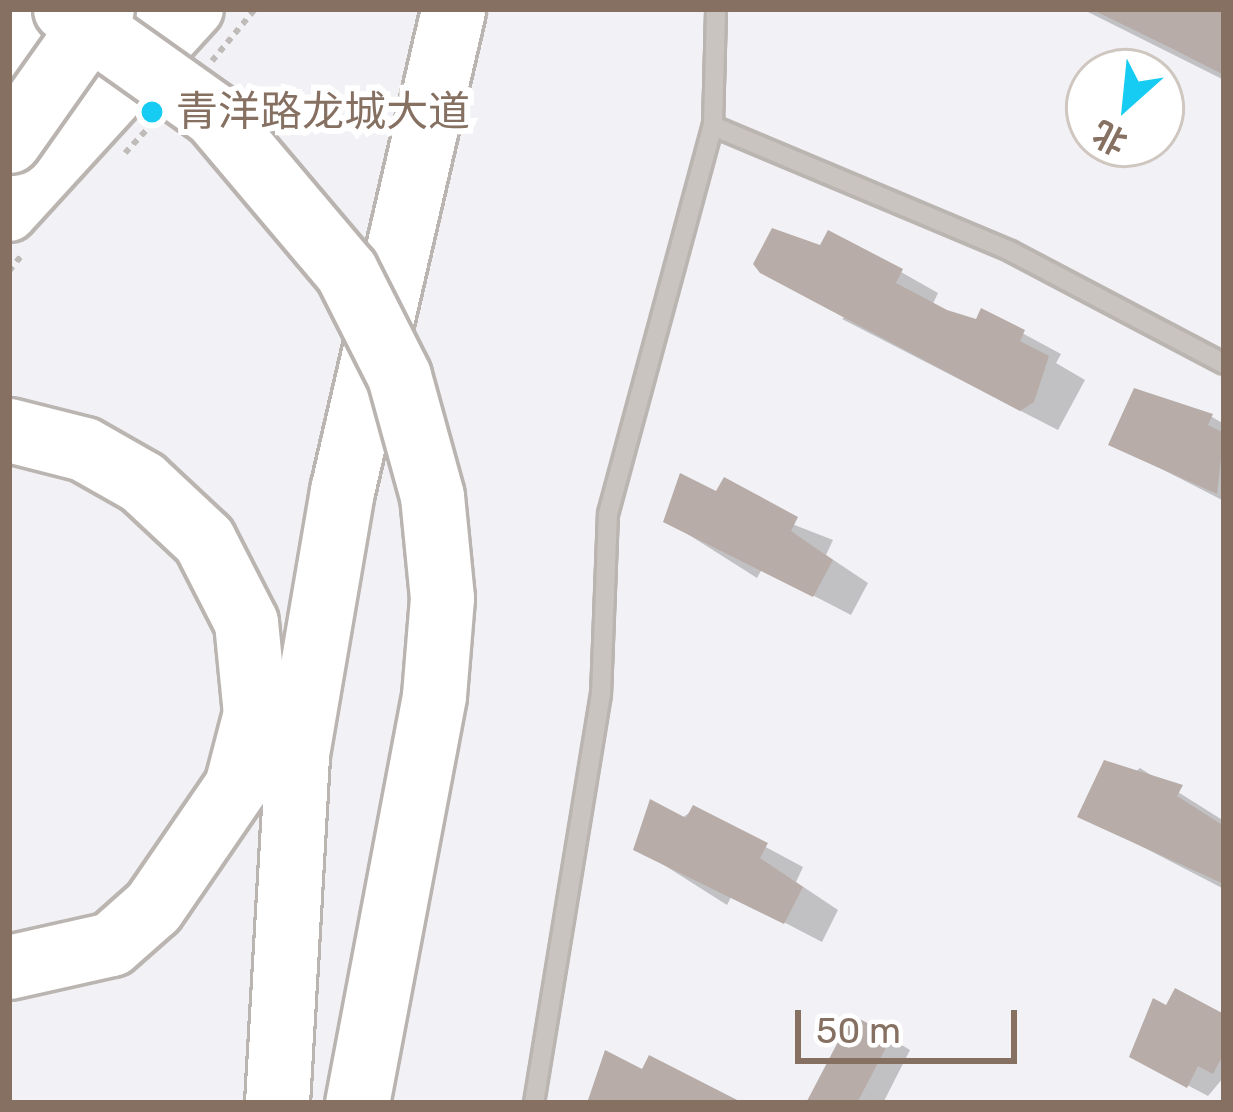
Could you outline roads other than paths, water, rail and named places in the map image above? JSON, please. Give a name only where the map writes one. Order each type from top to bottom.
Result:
[{"type":"highway","points":[[9,34],[26,9]]},
{"type":"highway","points":[[9,67],[26,9]]},
{"type":"highway","points":[[61,9],[214,115],[346,271],[399,376],[432,496],[442,598],[434,696],[357,1103]]},
{"type":"highway","points":[[26,156],[105,9]]},
{"type":"highway","points":[[26,156],[145,9]]},
{"type":"highway","points":[[277,1103],[297,754],[342,491],[453,9]]},
{"type":"highway","points":[[9,430],[104,460],[204,540],[247,622],[255,713],[236,786],[154,907],[111,944],[9,967]]},
{"type":"main road","points":[[9,80],[61,9]]},
{"type":"main road","points":[[9,113],[105,9]]},
{"type":"main road","points":[[9,214],[26,156],[196,9]]},
{"type":"main road","points":[[9,229],[26,156]]},
{"type":"lane","points":[[534,1103],[602,694],[608,514],[713,125],[716,9]]},
{"type":"lane","points":[[713,125],[1010,251],[1224,364]]},
{"type":"place","name":"青洋路龙城大道","points":[[152,112]]}]
